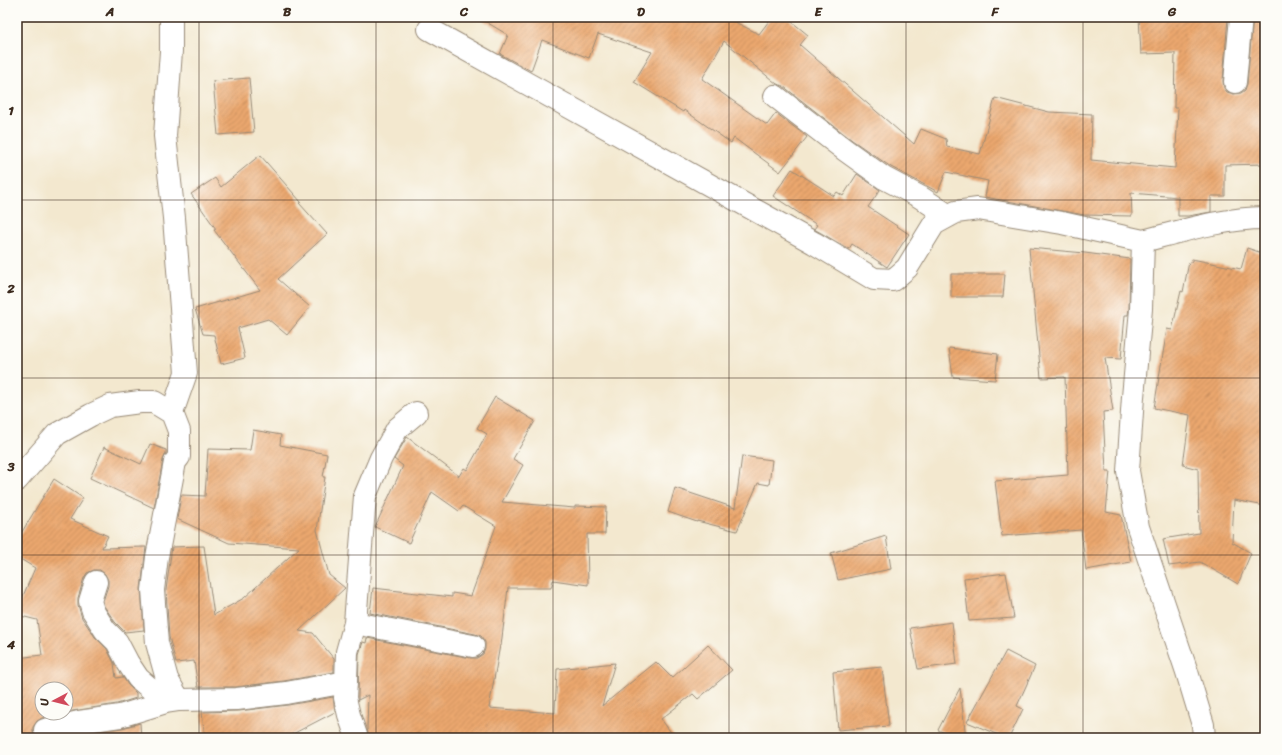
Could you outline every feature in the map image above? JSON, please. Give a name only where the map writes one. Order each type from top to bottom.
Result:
[{"type":"street","points":[[171,17],[171,51],[166,136],[186,373],[172,413]]},
{"type":"street","points":[[1235,82],[1241,17]]},
{"type":"street","points":[[429,29],[874,279],[893,280],[907,268],[934,224],[956,212],[978,209],[1062,224],[1143,241],[1196,227],[1251,218],[1265,218]]},
{"type":"street","points":[[775,96],[884,178],[920,197],[949,216]]},
{"type":"street","points":[[1143,241],[1141,309],[1132,397],[1128,471],[1138,527],[1187,672],[1203,725],[1204,738]]},
{"type":"street","points":[[17,480],[57,434],[110,406],[140,402],[154,402],[172,413],[179,431],[179,457],[175,462],[157,557],[153,590],[157,643],[172,701]]},
{"type":"street","points":[[357,738],[345,698],[347,652],[355,623],[365,496],[381,458],[397,429],[416,413]]},
{"type":"street","points":[[96,582],[90,601],[93,611],[105,630],[117,642],[138,678],[172,701]]},
{"type":"street","points":[[355,623],[473,646]]},
{"type":"street","points":[[45,730],[79,722],[120,716],[172,701],[237,699],[286,694],[346,682]]},
{"type":"building","points":[[478,17],[738,17],[735,22],[759,34],[772,17],[786,17],[808,35],[800,45],[914,144],[921,129],[946,139],[947,147],[980,154],[995,98],[1049,112],[1092,114],[1091,160],[1175,168],[1178,108],[1174,108],[1175,53],[1141,54],[1139,17],[1228,17],[1223,81],[1224,88],[1227,92],[1234,94],[1241,93],[1245,90],[1247,84],[1253,17],[1265,17],[1265,164],[1225,165],[1225,196],[1211,196],[1211,212],[1188,216],[1178,216],[1178,197],[1131,193],[1132,216],[1084,215],[985,197],[988,181],[946,172],[938,192],[891,167],[852,140],[783,86],[777,84],[724,41],[702,79],[767,125],[776,113],[807,137],[780,172],[734,138],[731,143],[684,110],[683,112],[634,82],[652,52],[598,34],[589,58],[542,40],[531,71],[500,54],[508,35]]},
{"type":"building","points":[[249,78],[254,132],[218,135],[213,81]]},
{"type":"building","points":[[260,155],[301,202],[299,203],[327,234],[278,279],[310,307],[287,335],[268,319],[238,328],[245,358],[221,364],[214,335],[203,334],[195,309],[260,290],[214,230],[216,229],[191,194],[215,178],[221,187]]},
{"type":"building","points":[[792,169],[834,196],[837,192],[843,196],[857,174],[880,190],[868,207],[909,234],[887,267],[852,244],[849,249],[814,229],[817,225],[773,196]]},
{"type":"building","points":[[1029,248],[1130,259],[1129,308],[1128,315],[1125,315],[1121,359],[1105,358],[1113,411],[1103,412],[1106,471],[1110,471],[1106,512],[1121,515],[1131,562],[1086,570],[1081,530],[1002,536],[995,481],[1068,475],[1065,377],[1041,378]]},
{"type":"building","points":[[1247,248],[1265,254],[1265,506],[1234,500],[1232,542],[1251,553],[1238,584],[1200,562],[1169,566],[1163,539],[1199,533],[1198,469],[1183,465],[1190,415],[1154,408],[1167,329],[1172,330],[1181,291],[1183,292],[1189,262],[1192,262],[1192,259],[1241,269]]},
{"type":"building","points":[[951,274],[1005,274],[1003,297],[951,297]]},
{"type":"building","points":[[949,348],[998,354],[995,380],[953,377]]},
{"type":"building","points":[[495,397],[535,421],[513,459],[523,465],[502,502],[575,508],[575,506],[606,507],[605,534],[587,534],[588,585],[553,580],[551,588],[508,588],[501,646],[500,645],[489,708],[555,713],[557,669],[615,663],[602,706],[656,662],[672,678],[708,645],[732,670],[698,699],[693,694],[661,719],[675,738],[369,738],[367,729],[368,695],[358,700],[359,654],[363,642],[366,643],[367,638],[471,658],[477,658],[483,654],[485,649],[485,642],[481,636],[475,634],[370,613],[373,588],[452,597],[452,593],[471,596],[496,526],[463,506],[459,511],[432,492],[409,543],[375,527],[403,466],[394,459],[407,437],[459,476],[464,468],[467,470],[487,434],[477,428]]},
{"type":"building","points":[[253,430],[281,435],[280,445],[327,454],[317,530],[329,575],[345,588],[299,631],[313,633],[334,659],[334,672],[284,681],[236,687],[198,687],[194,661],[176,663],[169,637],[166,590],[172,547],[204,546],[214,615],[244,598],[299,548],[229,543],[177,519],[181,495],[205,496],[208,449],[250,450]]},
{"type":"building","points":[[150,444],[166,450],[154,508],[90,478],[104,447],[141,464]]},
{"type":"building","points":[[742,456],[772,460],[769,485],[758,483],[737,531],[697,522],[668,512],[675,488],[735,508]]},
{"type":"building","points":[[54,479],[83,498],[70,519],[108,536],[102,548],[146,547],[141,589],[144,630],[125,632],[115,622],[104,606],[103,601],[108,586],[108,580],[105,574],[100,570],[94,570],[87,573],[78,598],[78,605],[82,618],[95,637],[107,649],[114,663],[116,678],[123,677],[136,693],[136,698],[117,704],[74,711],[74,681],[34,681],[34,721],[37,721],[33,727],[33,732],[36,738],[17,738],[17,658],[42,655],[37,620],[17,615],[17,610],[35,568],[17,557],[17,540]]},
{"type":"building","points":[[886,536],[891,569],[838,580],[831,553]]},
{"type":"building","points":[[1006,573],[1014,618],[969,621],[964,578]]},
{"type":"building","points":[[952,622],[957,664],[918,669],[910,628]]},
{"type":"building","points":[[1006,651],[1035,666],[1017,706],[1023,709],[1009,738],[967,722]]},
{"type":"building","points":[[882,667],[889,726],[838,730],[833,672]]},
{"type":"building","points":[[960,688],[966,738],[957,738],[938,730]]},
{"type":"building","points":[[333,697],[335,712],[285,738],[205,738],[202,712],[239,711],[288,705]]},
{"type":"building","points":[[140,723],[141,738],[66,738],[81,734],[122,728]]}]
